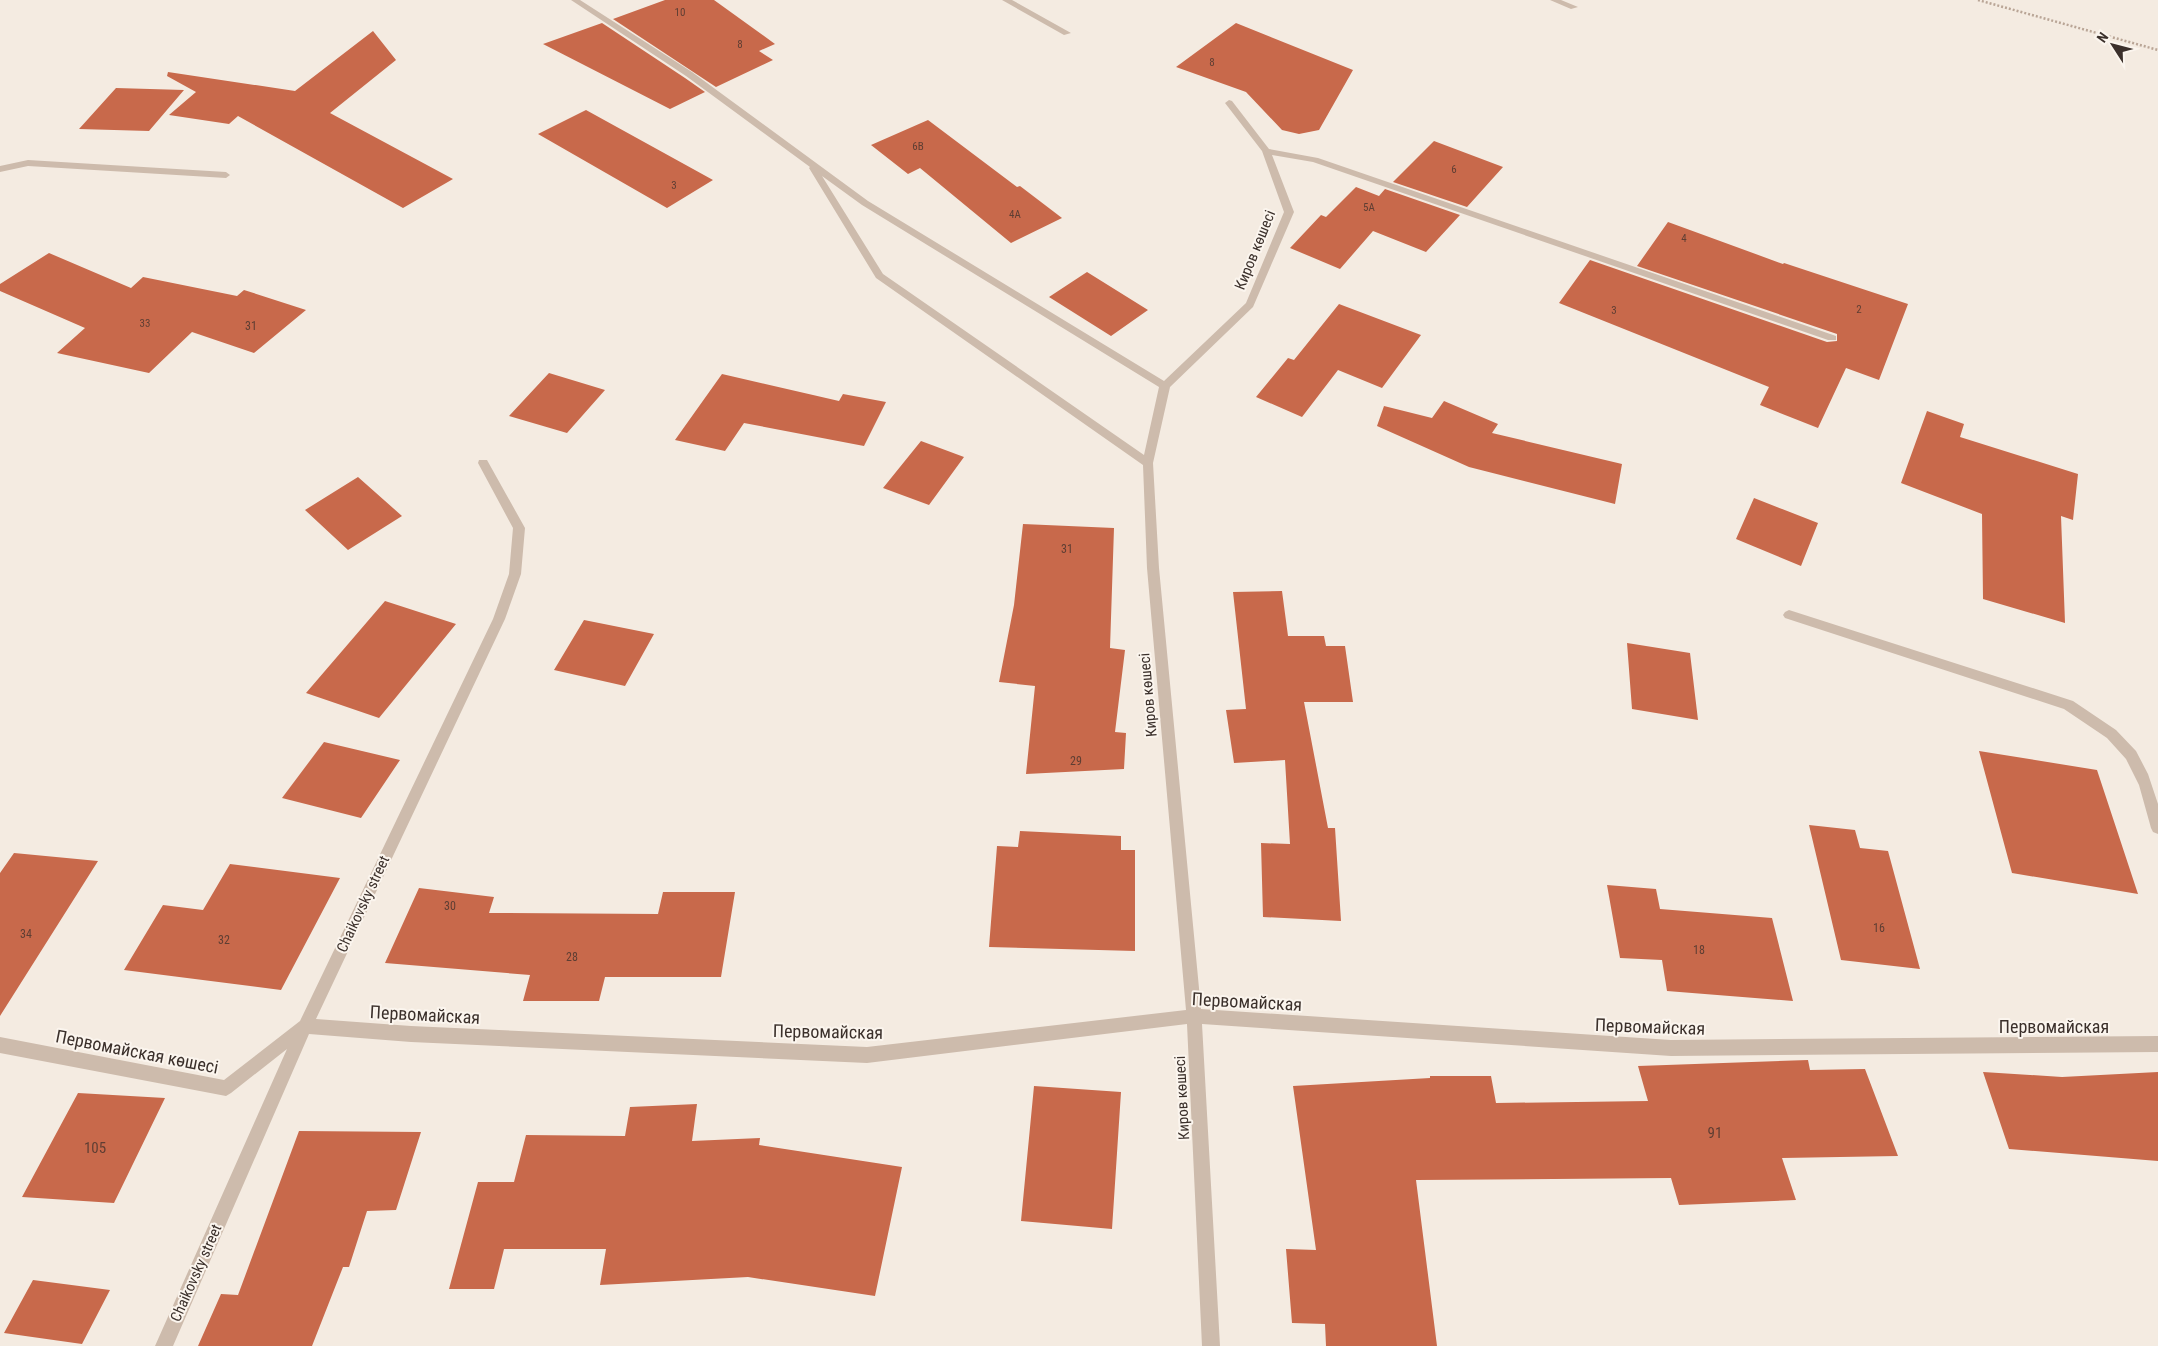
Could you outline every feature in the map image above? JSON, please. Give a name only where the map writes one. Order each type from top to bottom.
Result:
[{"type":"street","points":[[575,0],[689,74],[865,203],[1165,386]]},
{"type":"street","points":[[1006,0],[1066,33]]},
{"type":"street","points":[[1554,0],[1574,7]]},
{"type":"street","name":"Киров көшесі","points":[[1211,1346],[1194,1016],[1153,568],[1148,463],[1165,386],[1250,305],[1290,212],[1266,152],[1229,103]]},
{"type":"street","points":[[1266,152],[1314,160],[1832,338]]},
{"type":"street","points":[[809,162],[879,276],[1148,463]]},
{"type":"street","points":[[0,169],[28,163],[226,175]]},
{"type":"street","name":"Chaikovsky street","points":[[164,1346],[305,1026],[499,619],[515,574],[519,528],[482,463]]},
{"type":"street","points":[[1789,616],[2068,705],[2096,722],[2125,746],[2143,776],[2158,828]]},
{"type":"street","name":"Первомайская","points":[[305,1026],[411,1034],[868,1055],[1194,1016],[1671,1048],[2158,1044]]},
{"type":"street","name":"Первомайская көшесі","points":[[0,1045],[226,1088],[305,1026]]},
{"type":"path","points":[[1978,0],[2158,50]]},
{"type":"building","points":[[665,0],[714,0],[775,44],[759,51],[773,60],[716,87],[613,19]]},
{"type":"building","points":[[602,23],[705,92],[670,109],[543,44]]},
{"type":"building","points":[[1236,23],[1353,70],[1319,130],[1299,134],[1282,130],[1246,92],[1176,67]]},
{"type":"building","points":[[373,31],[396,60],[330,113],[453,179],[403,208],[238,116],[229,124],[169,115],[196,92],[167,76],[168,72],[295,91]]},
{"type":"building","points":[[116,88],[184,90],[149,131],[79,129]]},
{"type":"building","points":[[586,110],[713,180],[667,208],[538,134]]},
{"type":"building","points":[[928,120],[1017,187],[1020,186],[1062,218],[1011,243],[920,168],[908,174],[871,145]]},
{"type":"building","points":[[1434,141],[1503,167],[1467,207],[1393,182]]},
{"type":"building","points":[[1356,187],[1379,196],[1385,189],[1460,215],[1426,252],[1373,231],[1340,269],[1290,248],[1321,215],[1326,217]]},
{"type":"building","points":[[1668,222],[1783,264],[1908,304],[1879,380],[1846,368],[1818,428],[1760,405],[1769,387],[1559,303],[1590,260],[1827,342],[1837,341],[1837,334],[1637,266]]},
{"type":"building","points":[[49,253],[131,288],[143,277],[237,296],[244,290],[306,310],[254,353],[192,332],[149,373],[57,353],[85,328],[0,291],[0,284]]},
{"type":"building","points":[[1087,272],[1148,310],[1111,336],[1049,297]]},
{"type":"building","points":[[1339,304],[1421,335],[1382,388],[1338,370],[1302,417],[1256,397],[1288,358],[1294,360]]},
{"type":"building","points":[[549,373],[605,390],[567,433],[509,416]]},
{"type":"building","points":[[722,374],[839,401],[843,394],[886,402],[864,446],[744,423],[725,451],[675,440]]},
{"type":"building","points":[[1444,401],[1498,424],[1492,433],[1622,464],[1615,504],[1469,467],[1377,426],[1384,406],[1432,418]]},
{"type":"building","points":[[1927,411],[1964,424],[1960,437],[2078,474],[2073,520],[2061,516],[2065,623],[1983,599],[1982,514],[1901,483]]},
{"type":"building","points":[[921,441],[964,457],[929,505],[883,488]]},
{"type":"building","points":[[358,477],[402,516],[348,550],[305,510]]},
{"type":"building","points":[[1754,498],[1818,523],[1801,566],[1736,539]]},
{"type":"building","points":[[1023,524],[1114,528],[1110,648],[1125,650],[1115,732],[1126,733],[1124,769],[1026,774],[1035,686],[999,682],[1014,605]]},
{"type":"building","points":[[1282,591],[1288,636],[1324,636],[1326,646],[1345,646],[1353,702],[1304,702],[1328,828],[1335,828],[1341,921],[1263,917],[1261,843],[1290,844],[1285,760],[1234,763],[1226,710],[1246,709],[1233,592]]},
{"type":"building","points":[[385,601],[456,624],[379,718],[306,693]]},
{"type":"building","points":[[584,620],[654,634],[625,686],[554,670]]},
{"type":"building","points":[[1627,643],[1690,653],[1698,720],[1632,709]]},
{"type":"building","points":[[324,742],[400,760],[361,818],[282,798]]},
{"type":"building","points":[[1979,751],[2097,770],[2138,894],[2012,873]]},
{"type":"building","points":[[1809,825],[1855,830],[1860,848],[1888,851],[1920,969],[1841,960]]},
{"type":"building","points":[[1020,831],[1121,836],[1121,850],[1135,850],[1135,951],[989,947],[997,846],[1018,847]]},
{"type":"building","points":[[14,853],[98,861],[0,1016],[0,873]]},
{"type":"building","points":[[230,864],[340,878],[281,990],[124,970],[163,905],[203,910]]},
{"type":"building","points":[[1607,885],[1656,889],[1660,909],[1772,918],[1793,1001],[1667,991],[1662,960],[1620,958]]},
{"type":"building","points":[[419,888],[494,897],[489,913],[658,914],[663,892],[735,892],[721,977],[605,977],[599,1001],[523,1001],[530,975],[385,963]]},
{"type":"building","points":[[1808,1060],[1810,1070],[1865,1069],[1898,1156],[1782,1158],[1796,1200],[1679,1205],[1671,1178],[1416,1180],[1437,1346],[1326,1346],[1325,1324],[1292,1323],[1286,1249],[1316,1250],[1293,1086],[1430,1078],[1430,1076],[1491,1076],[1496,1103],[1648,1101],[1638,1066]]},
{"type":"building","points":[[1983,1072],[2062,1077],[2158,1072],[2158,1161],[2009,1149]]},
{"type":"building","points":[[1034,1086],[1121,1092],[1112,1229],[1021,1221]]},
{"type":"building","points":[[78,1093],[165,1098],[114,1203],[22,1197]]},
{"type":"building","points":[[697,1104],[692,1141],[760,1138],[759,1145],[902,1167],[875,1296],[748,1277],[600,1285],[606,1249],[504,1249],[494,1289],[449,1289],[478,1182],[514,1182],[526,1135],[625,1136],[630,1107]]},
{"type":"building","points":[[299,1131],[421,1132],[396,1210],[367,1211],[349,1267],[343,1267],[312,1346],[198,1346],[221,1294],[238,1295]]},
{"type":"building","points":[[33,1280],[110,1290],[82,1344],[4,1333]]}]
